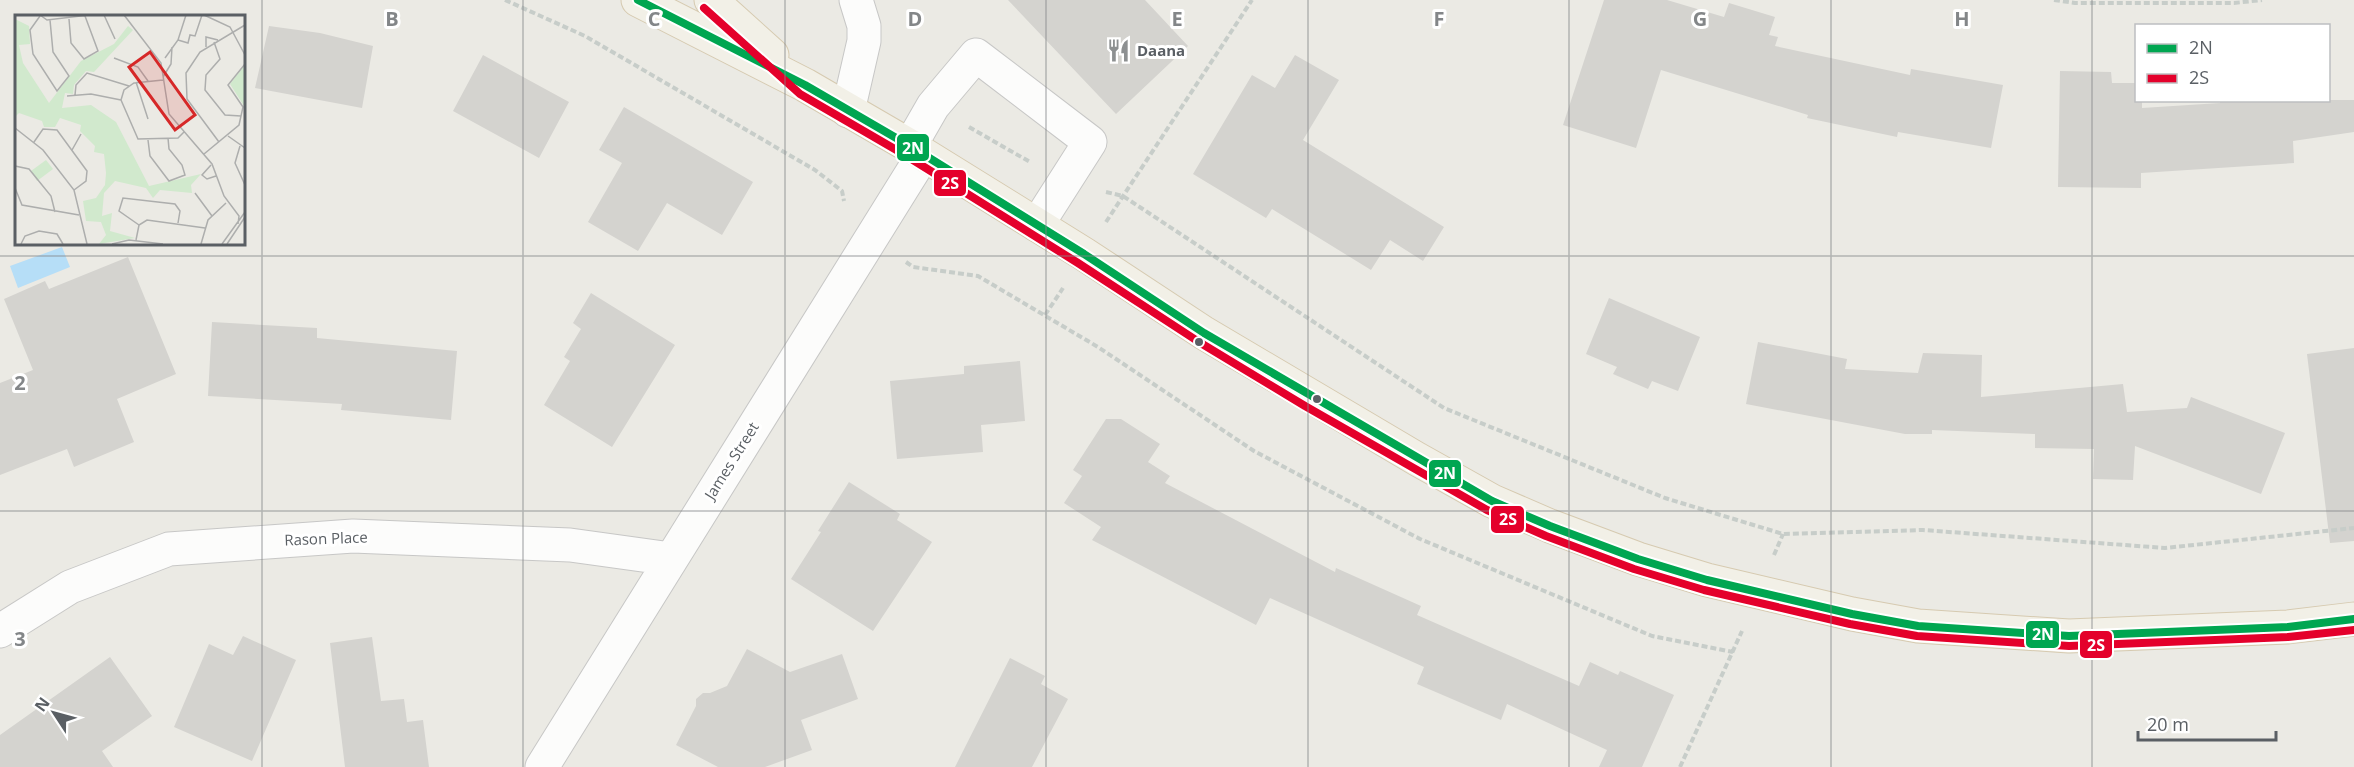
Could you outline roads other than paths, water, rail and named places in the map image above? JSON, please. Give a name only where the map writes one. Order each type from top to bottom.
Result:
[{"type":"main road","points":[[638,0],[805,85],[916,150],[1084,254],[1204,333],[1310,397],[1492,501],[1550,526],[1638,559],[1707,580],[1863,616],[1918,626],[2069,636],[2288,627],[2354,619]]},
{"type":"main road","points":[[711,0],[805,85]]},
{"type":"street","points":[[849,111],[864,41],[864,26],[856,0]]},
{"type":"street","name":"James Street","points":[[542,767],[671,559],[916,150],[933,106],[976,55],[1090,142],[1037,225]]},
{"type":"street","name":"Rason Place","points":[[0,631],[70,587],[169,549],[353,536],[570,545],[671,559]]},
{"type":"water","points":[[62,247],[70,267],[18,288],[10,266]]},
{"type":"place","name":"Daana","points":[[1119,51]]}]
